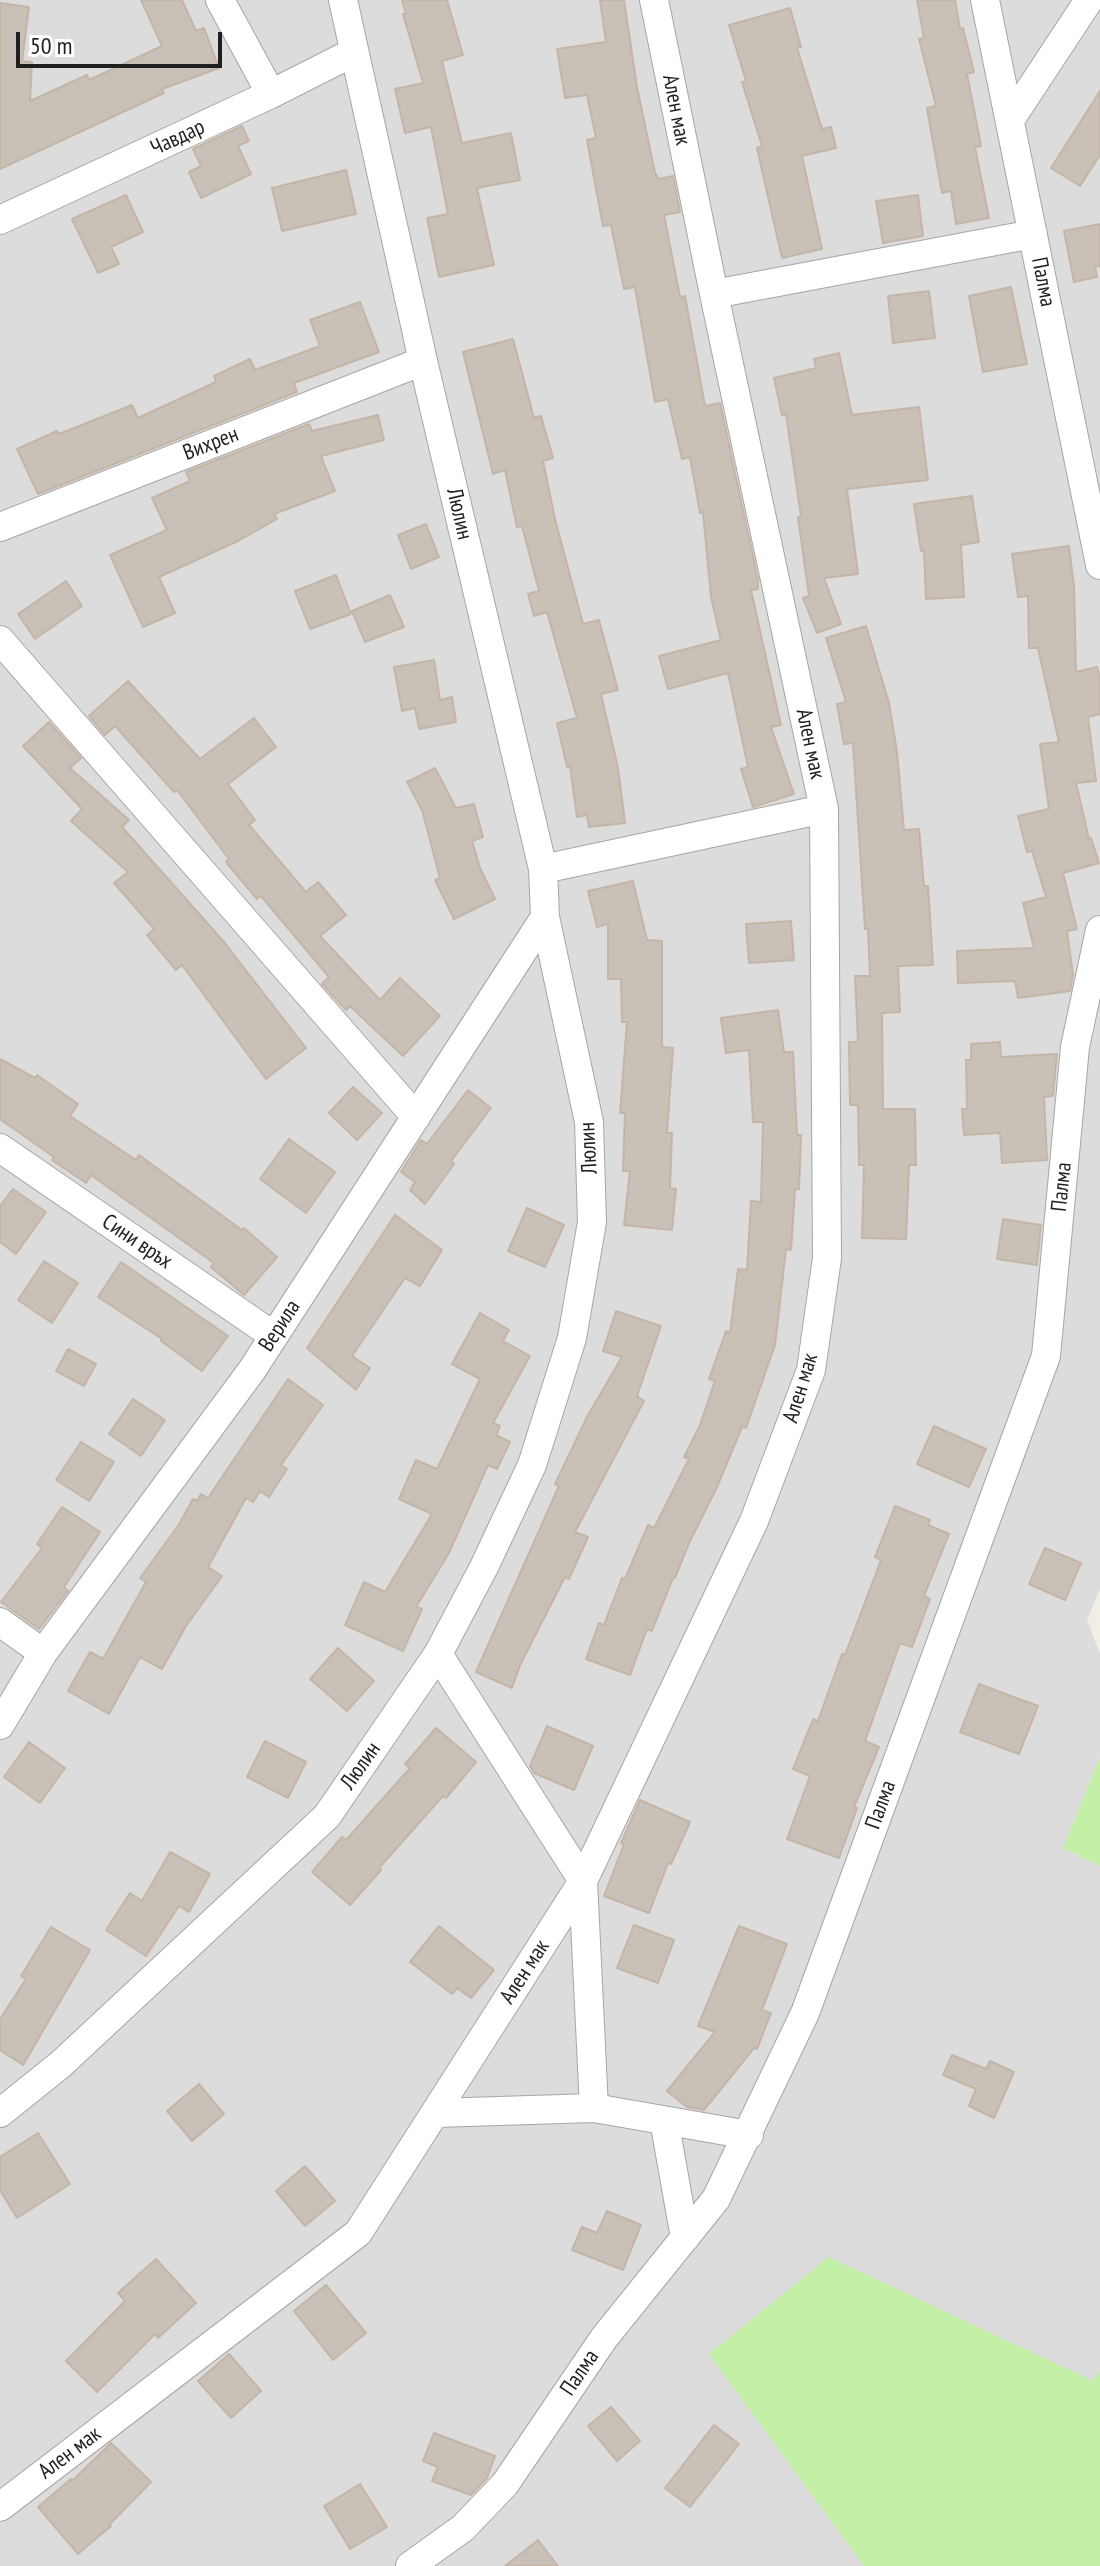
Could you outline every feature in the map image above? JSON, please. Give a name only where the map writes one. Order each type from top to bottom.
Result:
[{"type":"street","points":[[220,0],[271,94]]},
{"type":"street","name":"Люлин","points":[[0,2113],[61,2064],[327,1816],[438,1654],[484,1567],[532,1465],[572,1338],[592,1222],[589,1122],[545,917],[543,869],[423,361],[343,0]]},
{"type":"street","name":"Ален мак","points":[[0,2507],[358,2233],[583,1881],[754,1521],[811,1370],[827,1258],[824,809],[654,0]]},
{"type":"street","name":"Палма","points":[[985,0],[1100,565]]},
{"type":"street","points":[[1010,120],[1089,0]]},
{"type":"street","name":"Чавдар","points":[[0,220],[354,52]]},
{"type":"street","points":[[714,294],[1033,234]]},
{"type":"street","name":"Вихрен","points":[[0,527],[423,361]]},
{"type":"street","points":[[0,640],[416,1117]]},
{"type":"street","points":[[543,869],[824,809]]},
{"type":"street","name":"Верила","points":[[4,1707],[252,1370],[545,917]]},
{"type":"street","name":"Палма","points":[[410,2566],[463,2528],[505,2484],[604,2338],[716,2199],[805,2013],[1046,1356],[1075,1047],[1100,930]]},
{"type":"street","name":"Сини връх","points":[[0,1148],[274,1336]]},
{"type":"street","points":[[0,1622],[43,1653]]},
{"type":"street","points":[[438,1654],[583,1881],[594,2108]]},
{"type":"street","points":[[435,2113],[594,2108],[749,2135]]},
{"type":"street","points":[[664,2120],[685,2238]]},
{"type":"shaded area","points":[[0,0],[1100,0],[1100,1589],[1087,1620],[1100,1654],[1100,1758],[1063,1848],[1100,1866],[1100,2369],[1094,2382],[710,2354],[864,2566],[0,2566]]},
{"type":"green space","points":[[1100,1758],[1100,1866],[1063,1848]]},
{"type":"green space","points":[[829,2257],[1093,2381],[1100,2369],[1100,2566],[864,2566],[709,2354]]},
{"type":"building","points":[[141,0],[182,0],[196,31],[204,28],[219,68],[162,89],[164,93],[0,169],[0,3],[29,7],[22,61],[32,62],[30,101],[87,75],[89,80],[162,46]]},
{"type":"building","points":[[402,0],[447,0],[463,55],[442,61],[462,143],[511,133],[520,180],[477,188],[494,265],[439,277],[427,218],[448,214],[431,127],[405,133],[395,89],[423,83],[403,14],[406,14]]},
{"type":"building","points":[[600,0],[624,0],[637,87],[655,173],[659,179],[673,176],[680,212],[664,215],[680,297],[685,296],[705,406],[720,403],[758,580],[758,589],[751,590],[781,725],[771,727],[794,794],[753,807],[741,769],[748,767],[728,673],[668,689],[659,656],[721,640],[711,597],[703,512],[700,513],[690,457],[682,459],[668,399],[655,402],[635,287],[624,289],[611,225],[603,226],[587,140],[596,138],[587,95],[565,98],[557,49],[606,42]]},
{"type":"building","points":[[917,0],[955,0],[960,29],[963,28],[974,72],[967,74],[981,146],[975,147],[989,218],[956,224],[951,191],[942,193],[927,108],[936,106],[919,39],[924,38]]},
{"type":"building","points":[[790,8],[801,47],[797,48],[822,129],[831,127],[836,148],[802,156],[822,249],[782,258],[757,148],[762,146],[742,82],[746,81],[729,25]]},
{"type":"building","points":[[1100,91],[1100,155],[1080,186],[1051,168]]},
{"type":"building","points":[[242,126],[249,141],[238,146],[251,174],[201,198],[189,172],[201,166],[193,149]]},
{"type":"building","points":[[346,170],[356,214],[282,231],[272,188]]},
{"type":"building","points":[[126,195],[143,232],[111,247],[119,264],[98,273],[72,219]]},
{"type":"building","points":[[918,195],[923,236],[883,243],[876,201]]},
{"type":"building","points":[[1100,224],[1100,266],[1095,267],[1097,277],[1074,282],[1064,231]]},
{"type":"building","points":[[1011,287],[1027,364],[983,372],[969,296]]},
{"type":"building","points":[[929,291],[935,338],[893,343],[888,296]]},
{"type":"building","points":[[360,302],[379,352],[294,383],[297,392],[38,494],[17,449],[57,431],[59,434],[132,405],[138,418],[216,382],[214,376],[250,359],[255,370],[320,346],[310,320]]},
{"type":"building","points":[[513,339],[534,418],[541,416],[553,458],[543,461],[583,624],[599,620],[618,690],[601,694],[618,768],[625,823],[589,827],[587,815],[577,817],[570,766],[567,767],[557,723],[577,718],[547,612],[534,616],[528,594],[539,591],[522,526],[517,527],[505,470],[493,474],[463,352]]},
{"type":"building","points":[[839,353],[852,415],[919,407],[928,480],[847,489],[858,574],[824,578],[841,624],[817,633],[803,598],[809,596],[798,517],[801,516],[786,414],[782,415],[774,378],[816,368],[814,359]]},
{"type":"building","points":[[378,415],[384,440],[321,456],[335,491],[274,514],[277,519],[238,541],[159,577],[175,613],[143,627],[110,555],[167,530],[152,498],[190,481],[186,472],[309,424],[312,431]]},
{"type":"building","points":[[972,496],[979,542],[961,545],[964,597],[926,599],[924,550],[921,551],[914,504]]},
{"type":"building","points":[[426,524],[439,557],[411,569],[398,535]]},
{"type":"building","points":[[1069,546],[1074,587],[1076,672],[1097,667],[1100,679],[1100,714],[1088,717],[1096,781],[1076,783],[1089,839],[1099,863],[1063,873],[1077,929],[1067,931],[1073,975],[1070,991],[1018,998],[1015,981],[958,983],[957,951],[1034,948],[1023,903],[1046,897],[1032,851],[1027,852],[1018,816],[1049,809],[1040,744],[1059,742],[1038,648],[1029,648],[1028,596],[1018,597],[1012,554]]},
{"type":"building","points":[[336,575],[351,614],[310,629],[295,591]]},
{"type":"building","points":[[66,581],[82,606],[35,639],[18,614]]},
{"type":"building","points":[[390,595],[404,627],[365,642],[352,611]]},
{"type":"building","points":[[866,626],[889,703],[904,830],[919,829],[924,886],[928,886],[933,965],[898,966],[900,1012],[882,1013],[883,1109],[915,1109],[916,1165],[909,1165],[906,1239],[862,1238],[864,1165],[859,1165],[858,1105],[850,1105],[849,1042],[858,1042],[855,976],[870,976],[868,929],[865,929],[853,743],[844,744],[837,704],[846,702],[826,638]]},
{"type":"building","points":[[434,660],[440,700],[452,697],[456,722],[419,729],[415,708],[402,711],[394,667]]},
{"type":"building","points":[[128,681],[200,759],[254,718],[276,747],[228,784],[255,820],[249,825],[306,892],[318,882],[346,915],[320,936],[380,1000],[400,978],[440,1016],[403,1056],[350,1006],[346,1010],[322,984],[329,977],[261,896],[257,899],[226,862],[229,859],[177,790],[174,792],[115,726],[105,735],[89,716]]},
{"type":"building","points":[[49,722],[81,758],[70,768],[129,820],[122,827],[224,942],[306,1048],[266,1079],[182,965],[176,970],[147,935],[154,929],[114,883],[128,872],[71,821],[82,809],[23,746]]},
{"type":"building","points":[[435,768],[456,808],[474,804],[483,837],[472,841],[480,868],[495,899],[454,919],[435,880],[440,878],[422,810],[407,782]]},
{"type":"building","points":[[633,881],[647,940],[662,941],[662,1047],[673,1048],[667,1133],[672,1133],[670,1188],[676,1189],[672,1230],[624,1225],[630,1171],[623,1171],[625,1113],[620,1113],[627,1022],[622,1022],[621,979],[608,979],[608,924],[597,927],[588,891]]},
{"type":"building","points":[[791,921],[794,960],[749,963],[746,924]]},
{"type":"building","points":[[778,1010],[784,1052],[793,1052],[797,1135],[801,1135],[799,1189],[795,1189],[791,1250],[786,1249],[775,1345],[746,1428],[742,1427],[652,1631],[647,1629],[630,1675],[586,1659],[599,1623],[604,1625],[622,1578],[625,1579],[648,1525],[654,1528],[689,1459],[684,1457],[700,1425],[715,1381],[709,1379],[726,1331],[730,1333],[738,1269],[747,1270],[751,1201],[761,1202],[763,1122],[753,1122],[749,1050],[726,1053],[721,1018]]},
{"type":"building","points":[[1000,1042],[1001,1057],[1057,1054],[1053,1096],[1044,1097],[1047,1160],[1002,1163],[1000,1133],[964,1135],[962,1109],[967,1109],[966,1060],[971,1060],[971,1044]]},
{"type":"building","points":[[0,1059],[35,1078],[37,1075],[78,1104],[70,1116],[136,1160],[139,1155],[242,1230],[244,1228],[277,1257],[244,1295],[211,1267],[214,1263],[91,1175],[86,1183],[52,1160],[54,1157],[0,1119]]},
{"type":"building","points":[[353,1087],[382,1113],[357,1140],[329,1113]]},
{"type":"building","points":[[468,1090],[491,1108],[451,1161],[454,1164],[425,1204],[410,1190],[415,1182],[401,1172],[421,1140],[427,1144]]},
{"type":"building","points":[[289,1139],[335,1172],[306,1213],[260,1179]]},
{"type":"building","points":[[13,1189],[46,1212],[16,1254],[0,1242],[0,1206]]},
{"type":"building","points":[[527,1208],[564,1225],[545,1267],[508,1251]]},
{"type":"building","points":[[395,1215],[442,1250],[420,1286],[405,1278],[352,1356],[370,1368],[356,1390],[307,1348]]},
{"type":"building","points":[[1003,1219],[1041,1225],[1037,1265],[997,1259]]},
{"type":"building","points":[[44,1261],[78,1283],[52,1323],[18,1300]]},
{"type":"building","points":[[121,1262],[228,1336],[202,1371],[162,1339],[98,1297]]},
{"type":"building","points":[[616,1311],[661,1326],[637,1396],[644,1401],[575,1532],[588,1537],[569,1579],[565,1577],[520,1665],[512,1688],[476,1672],[559,1486],[555,1484],[588,1415],[622,1357],[603,1351]]},
{"type":"building","points":[[480,1313],[509,1330],[503,1341],[530,1356],[493,1423],[500,1426],[496,1435],[510,1442],[497,1469],[488,1465],[449,1553],[416,1607],[422,1609],[403,1651],[345,1625],[364,1582],[385,1592],[432,1514],[399,1499],[416,1460],[437,1469],[480,1379],[452,1364]]},
{"type":"building","points":[[68,1349],[96,1364],[84,1386],[56,1371]]},
{"type":"building","points":[[288,1379],[323,1405],[281,1465],[287,1469],[269,1497],[260,1491],[253,1502],[246,1498],[208,1567],[222,1576],[186,1626],[162,1669],[140,1657],[109,1714],[68,1691],[90,1652],[103,1659],[146,1582],[140,1578],[178,1526],[193,1499],[197,1501],[201,1494],[208,1498]]},
{"type":"building","points":[[133,1399],[165,1420],[141,1456],[109,1434]]},
{"type":"building","points":[[934,1426],[986,1449],[969,1487],[917,1464]]},
{"type":"building","points":[[81,1442],[114,1462],[89,1501],[56,1480]]},
{"type":"building","points":[[895,1506],[930,1520],[928,1525],[949,1534],[924,1596],[930,1599],[912,1647],[900,1643],[865,1741],[879,1747],[854,1807],[857,1808],[839,1858],[787,1839],[810,1776],[793,1769],[813,1719],[818,1721],[842,1654],[845,1655],[881,1560],[875,1557]]},
{"type":"building","points":[[62,1507],[100,1532],[64,1587],[68,1591],[39,1629],[1,1602],[42,1548],[37,1544]]},
{"type":"building","points":[[1045,1548],[1081,1563],[1065,1600],[1029,1584]]},
{"type":"building","points":[[338,1648],[374,1681],[347,1711],[310,1679]]},
{"type":"building","points":[[979,1684],[1038,1706],[1019,1754],[960,1732]]},
{"type":"building","points":[[547,1726],[593,1746],[574,1790],[534,1773],[530,1766]]},
{"type":"building","points":[[436,1728],[476,1762],[379,1868],[381,1870],[350,1905],[312,1872],[342,1837],[346,1840],[410,1768],[405,1764]]},
{"type":"building","points":[[265,1741],[306,1762],[288,1798],[247,1777]]},
{"type":"building","points":[[29,1742],[65,1768],[40,1803],[4,1777]]},
{"type":"building","points":[[640,1800],[690,1822],[671,1864],[668,1863],[649,1913],[604,1896],[624,1844],[621,1843]]},
{"type":"building","points":[[170,1852],[210,1874],[189,1912],[179,1906],[146,1956],[106,1930],[130,1893],[142,1901]]},
{"type":"building","points":[[634,1925],[674,1940],[658,1983],[617,1968]]},
{"type":"building","points":[[439,1926],[494,1970],[471,1998],[457,1988],[452,1994],[410,1962]]},
{"type":"building","points":[[739,1926],[787,1944],[762,2010],[771,2013],[757,2049],[754,2048],[704,2110],[687,2107],[667,2091],[715,2032],[698,2026]]},
{"type":"building","points":[[51,1927],[90,1950],[23,2065],[0,2050],[0,2019],[26,1979],[21,1976]]},
{"type":"building","points":[[952,2055],[986,2069],[990,2061],[1014,2072],[994,2118],[969,2106],[976,2089],[943,2075]]},
{"type":"building","points":[[199,2084],[224,2114],[192,2141],[167,2111]]},
{"type":"building","points":[[38,2133],[70,2184],[17,2218],[0,2190],[0,2157]]},
{"type":"building","points":[[305,2166],[335,2201],[305,2226],[276,2191]]},
{"type":"building","points":[[607,2211],[641,2225],[623,2270],[572,2250],[582,2227],[597,2233]]},
{"type":"building","points":[[156,2259],[196,2303],[158,2338],[155,2334],[97,2392],[66,2361],[125,2301],[118,2293]]},
{"type":"building","points":[[326,2285],[366,2333],[333,2360],[294,2311]]},
{"type":"building","points":[[229,2354],[261,2391],[231,2418],[198,2381]]},
{"type":"building","points":[[611,2407],[640,2441],[617,2461],[588,2426]]},
{"type":"building","points":[[714,2425],[739,2444],[690,2507],[665,2488]]},
{"type":"building","points":[[434,2433],[495,2456],[487,2478],[471,2495],[432,2481],[438,2467],[423,2461]]},
{"type":"building","points":[[111,2443],[151,2482],[111,2526],[78,2554],[38,2507],[72,2481]]},
{"type":"building","points":[[360,2484],[387,2527],[350,2549],[324,2506]]},
{"type":"building","points":[[538,2540],[558,2566],[505,2566]]}]
